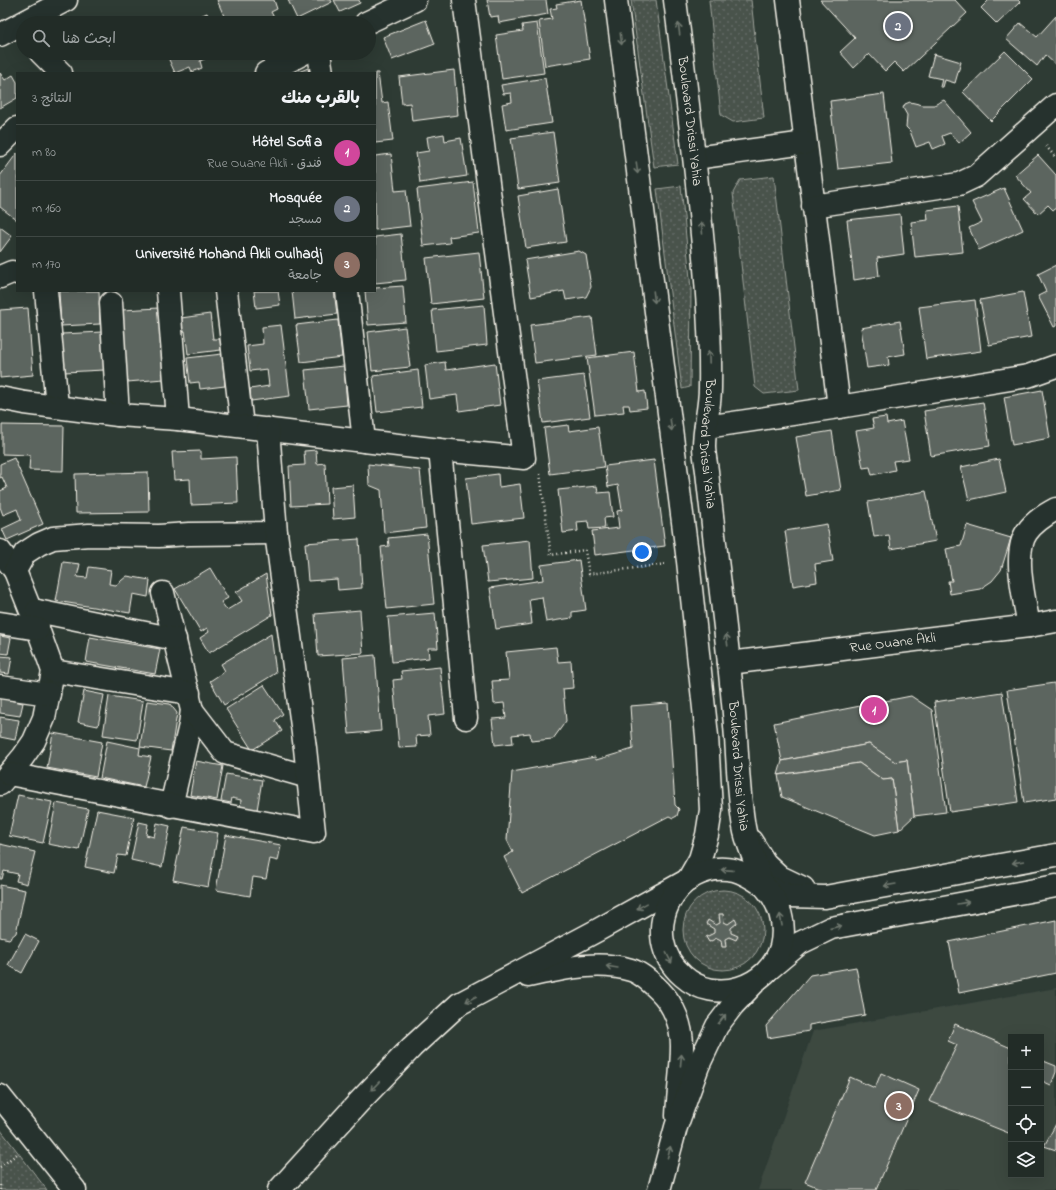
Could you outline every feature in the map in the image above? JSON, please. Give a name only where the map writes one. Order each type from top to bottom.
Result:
[{"type":"street","points":[[34,16],[66,0]]},
{"type":"street","points":[[376,18],[415,0]]},
{"type":"street","points":[[0,398],[25,403],[118,415],[178,419],[440,450],[524,458],[464,0]]},
{"type":"street","name":"Boulevard Drissi Yahia","points":[[616,0],[688,561],[707,736],[711,810],[707,835],[700,859],[688,880]]},
{"type":"street","name":"Boulevard Drissi Yahia","points":[[675,0],[695,158],[707,290],[710,392],[704,446],[729,663],[744,830],[763,885]]},
{"type":"street","points":[[788,0],[839,408]]},
{"type":"street","points":[[47,60],[58,72]]},
{"type":"street","points":[[268,72],[291,60]]},
{"type":"street","points":[[320,60],[322,72]]},
{"type":"street","points":[[813,206],[959,184],[976,176],[1056,105]]},
{"type":"street","points":[[0,145],[16,129]]},
{"type":"street","points":[[695,158],[805,143]]},
{"type":"street","points":[[0,278],[12,272],[16,273]]},
{"type":"street","points":[[46,292],[57,406]]},
{"type":"street","points":[[168,292],[178,419]]},
{"type":"street","points":[[226,292],[242,426]]},
{"type":"street","points":[[347,292],[364,440]]},
{"type":"street","points":[[111,303],[118,415]]},
{"type":"street","points":[[706,427],[839,408],[1028,376],[1056,366]]},
{"type":"street","points":[[0,551],[15,571],[30,609],[38,620],[53,671],[44,718],[34,741],[5,779],[171,806],[314,832],[276,533],[268,429]]},
{"type":"street","points":[[440,450],[466,718]]},
{"type":"street","points":[[1029,626],[1021,573],[1021,547],[1026,532],[1038,520],[1056,509]]},
{"type":"street","points":[[15,571],[25,553],[39,544],[53,538],[89,535],[159,536],[189,534],[276,533]]},
{"type":"street","points":[[164,593],[190,701],[190,725],[171,806]]},
{"type":"street","points":[[0,623],[38,620],[175,639]]},
{"type":"street","name":"Rue Ouane Akli","points":[[729,663],[1029,626],[1056,621]]},
{"type":"street","points":[[53,671],[190,701],[225,753],[308,777]]},
{"type":"street","points":[[0,687],[49,694]]},
{"type":"street","points":[[744,830],[765,863],[780,877],[825,897]]},
{"type":"street","points":[[279,1190],[412,1047],[460,1004],[703,872],[718,869],[735,870],[750,876],[763,885],[790,896],[825,897],[1056,855]]},
{"type":"street","points":[[688,880],[677,890],[668,904],[662,918],[662,935],[665,950],[672,964],[682,976],[696,985],[710,990],[726,991],[742,988],[762,975],[800,943],[831,928],[1056,886]]},
{"type":"street","points":[[659,1190],[676,1127],[698,1066],[717,1026],[733,1005],[776,959],[781,946],[783,933],[782,920],[772,895],[763,885]]},
{"type":"street","points":[[505,980],[582,966],[604,966],[632,970],[651,982],[667,998],[678,1018],[682,1045],[676,1127]]},
{"type":"street","points":[[0,1096],[75,1190]]},
{"type":"path","points":[[1053,154],[1056,158]]},
{"type":"path","points":[[524,458],[539,468],[551,555],[585,550],[588,574],[688,561]]},
{"type":"path","points":[[0,1185],[0,1190]]},
{"type":"shaded area","points":[[631,0],[656,0],[678,164],[654,167]]},
{"type":"shaded area","points":[[709,0],[751,0],[764,118],[733,122],[721,115]]},
{"type":"shaded area","points":[[774,176],[799,390],[764,394],[755,387],[733,193],[740,180]]},
{"type":"shaded area","points":[[681,186],[691,289],[690,387],[682,389],[657,189]]},
{"type":"shaded area","points":[[723,890],[738,893],[751,902],[760,915],[763,930],[760,945],[751,958],[738,967],[723,970],[708,967],[695,958],[686,945],[683,930],[686,915],[695,902],[708,893]]},
{"type":"shaded area","points":[[1056,988],[1056,1190],[758,1190],[813,1031]]},
{"type":"shaded area","points":[[0,1129],[47,1190],[0,1190]]},
{"type":"building","points":[[217,0],[274,0],[277,9],[271,12],[273,16],[224,16]]},
{"type":"building","points":[[288,0],[331,0],[332,2],[303,16],[296,16]]},
{"type":"building","points":[[334,0],[359,0],[360,3],[340,12]]},
{"type":"building","points":[[487,0],[546,0],[548,14],[499,23],[498,16],[490,17]]},
{"type":"building","points":[[581,0],[590,59],[545,66],[539,21],[552,19],[550,9],[557,8],[556,4]]},
{"type":"building","points":[[820,0],[955,0],[967,13],[904,72],[894,62],[885,71],[869,54],[854,68],[840,52],[855,38]]},
{"type":"building","points":[[989,0],[1018,0],[1020,2],[997,24],[981,8]]},
{"type":"building","points":[[207,13],[208,16],[200,16]]},
{"type":"building","points":[[1056,16],[1056,65],[1045,55],[1037,66],[1006,39],[1020,23],[1037,37]]},
{"type":"building","points":[[426,20],[435,44],[392,60],[383,37]]},
{"type":"building","points":[[537,23],[544,73],[502,79],[496,35],[523,31],[522,25]]},
{"type":"building","points":[[1005,51],[1033,79],[991,121],[963,92]]},
{"type":"building","points":[[934,54],[961,62],[955,83],[945,80],[943,87],[940,87],[942,79],[928,76]]},
{"type":"building","points":[[169,60],[202,60],[200,61],[202,68],[192,72],[190,67],[175,72]]},
{"type":"building","points":[[308,68],[309,72],[298,72]]},
{"type":"building","points":[[454,70],[458,115],[412,121],[410,103],[402,104],[399,77]]},
{"type":"building","points":[[0,73],[5,80],[13,75],[16,80],[16,99],[0,108]]},
{"type":"building","points":[[376,73],[378,73],[382,103],[388,102],[393,141],[376,143]]},
{"type":"building","points":[[545,78],[552,123],[506,130],[502,104],[512,102],[511,93],[503,94],[501,85]]},
{"type":"building","points":[[884,94],[892,163],[838,169],[830,101]]},
{"type":"building","points":[[944,100],[971,132],[959,143],[950,133],[942,136],[945,144],[933,149],[930,142],[916,147],[910,131],[906,127],[907,115],[903,108],[905,104],[910,102],[923,105],[934,105]]},
{"type":"building","points":[[553,132],[560,183],[518,189],[511,138]]},
{"type":"building","points":[[444,134],[445,141],[461,138],[467,176],[420,183],[416,153],[429,151],[427,137]]},
{"type":"building","points":[[16,154],[16,219],[0,207],[0,176]]},
{"type":"building","points":[[391,154],[395,191],[406,190],[410,226],[376,230],[376,156]]},
{"type":"building","points":[[1038,155],[1056,175],[1056,208],[1053,210],[1048,205],[1038,214],[1024,199],[1031,193],[1015,175]]},
{"type":"building","points":[[473,182],[479,233],[449,237],[450,243],[423,246],[417,189]]},
{"type":"building","points":[[1004,188],[1023,230],[979,250],[969,228],[982,222],[972,202]]},
{"type":"building","points":[[558,189],[566,242],[526,248],[518,196]]},
{"type":"building","points":[[958,206],[963,252],[915,257],[911,222],[928,220],[927,210]]},
{"type":"building","points":[[900,214],[904,254],[877,258],[879,276],[854,280],[847,220]]},
{"type":"building","points":[[0,227],[12,236],[0,252]]},
{"type":"building","points":[[401,234],[406,280],[376,283],[376,237]]},
{"type":"building","points":[[579,251],[586,255],[591,287],[586,297],[566,300],[564,291],[531,297],[525,260]]},
{"type":"building","points":[[479,252],[484,298],[431,304],[426,258]]},
{"type":"building","points":[[1056,265],[1056,326],[1054,327],[1038,296],[1046,292],[1038,274]]},
{"type":"building","points":[[403,286],[406,322],[368,325],[365,292],[376,292],[376,288]]},
{"type":"building","points":[[59,292],[99,292],[100,324],[61,326]]},
{"type":"building","points":[[254,292],[278,292],[280,305],[256,308]]},
{"type":"building","points":[[292,292],[334,292],[337,314],[295,319]]},
{"type":"building","points":[[1023,292],[1031,337],[989,345],[980,300]]},
{"type":"building","points":[[975,300],[981,351],[926,359],[919,307]]},
{"type":"building","points":[[484,305],[487,345],[436,351],[432,310]]},
{"type":"building","points":[[28,308],[33,375],[0,378],[0,310]]},
{"type":"building","points":[[159,308],[164,379],[127,382],[122,310]]},
{"type":"building","points":[[210,314],[213,339],[220,339],[221,350],[188,354],[185,331],[182,332],[181,318]]},
{"type":"building","points":[[592,317],[597,355],[535,363],[530,325]]},
{"type":"building","points":[[338,320],[342,357],[301,362],[296,325]]},
{"type":"building","points":[[900,321],[905,354],[888,357],[889,365],[867,368],[861,328]]},
{"type":"building","points":[[281,325],[290,396],[251,401],[250,389],[269,386],[267,369],[250,371],[247,346],[263,344],[262,327]]},
{"type":"building","points":[[405,327],[410,367],[372,371],[368,332]]},
{"type":"building","points":[[102,332],[104,370],[64,372],[62,334]]},
{"type":"building","points":[[634,352],[639,392],[645,391],[647,408],[630,410],[629,405],[623,405],[624,412],[595,415],[587,358]]},
{"type":"building","points":[[222,354],[225,386],[200,389],[199,382],[190,383],[187,358]]},
{"type":"building","points":[[445,362],[446,370],[495,363],[500,405],[459,411],[457,395],[429,399],[425,365]]},
{"type":"building","points":[[344,366],[347,405],[309,409],[305,370]]},
{"type":"building","points":[[418,370],[422,407],[377,412],[373,376]]},
{"type":"building","points":[[584,375],[590,417],[543,423],[537,381]]},
{"type":"building","points":[[1042,390],[1050,438],[1012,445],[1004,397]]},
{"type":"building","points":[[983,402],[990,446],[931,456],[924,411]]},
{"type":"building","points":[[886,417],[887,424],[902,421],[909,459],[893,461],[895,470],[872,475],[870,467],[863,468],[856,431],[874,428],[872,419]]},
{"type":"building","points":[[2,425],[64,426],[63,471],[29,470],[30,455],[2,454]]},
{"type":"building","points":[[568,425],[569,431],[598,427],[604,467],[550,474],[544,428]]},
{"type":"building","points":[[832,431],[841,490],[806,496],[796,437]]},
{"type":"building","points":[[316,450],[317,464],[325,463],[327,504],[291,506],[289,466],[305,465],[304,451]]},
{"type":"building","points":[[201,451],[201,459],[236,457],[238,503],[191,505],[190,479],[174,480],[172,452]]},
{"type":"building","points":[[14,458],[43,524],[7,540],[2,529],[21,520],[17,509],[3,515],[0,507],[0,491],[7,488],[2,477],[0,478],[0,464]]},
{"type":"building","points":[[999,459],[1006,492],[969,500],[961,467]]},
{"type":"building","points":[[654,460],[665,546],[595,555],[592,531],[619,528],[617,511],[622,510],[618,485],[608,487],[605,466]]},
{"type":"building","points":[[368,464],[420,470],[426,528],[384,533],[381,490],[369,485]]},
{"type":"building","points":[[148,472],[149,512],[76,513],[75,474]]},
{"type":"building","points":[[498,474],[499,487],[520,484],[524,518],[471,524],[466,478]]},
{"type":"building","points":[[353,485],[355,517],[333,519],[331,487]]},
{"type":"building","points":[[597,486],[598,493],[610,492],[613,517],[604,518],[605,528],[589,529],[588,521],[577,522],[578,531],[563,533],[558,490]]},
{"type":"building","points":[[926,491],[936,541],[891,549],[889,535],[874,537],[868,502]]},
{"type":"building","points":[[827,524],[833,561],[815,564],[817,582],[793,586],[785,531]]},
{"type":"building","points":[[967,525],[1011,538],[1001,570],[992,581],[980,589],[950,594],[948,581],[952,581],[946,549],[961,546]]},
{"type":"building","points":[[427,534],[434,604],[387,609],[381,547],[389,546],[388,538]]},
{"type":"building","points":[[359,539],[362,588],[338,590],[337,579],[308,581],[305,543]]},
{"type":"building","points":[[530,540],[533,578],[488,582],[483,545]]},
{"type":"building","points":[[579,560],[586,610],[572,612],[572,618],[546,622],[542,597],[529,599],[532,624],[496,629],[490,588],[543,580],[541,565]]},
{"type":"building","points":[[63,562],[80,564],[77,577],[87,578],[89,567],[111,570],[109,584],[116,585],[127,576],[150,580],[148,597],[133,594],[130,613],[56,601]]},
{"type":"building","points":[[210,568],[228,598],[221,602],[227,610],[242,601],[236,592],[266,574],[272,615],[209,653],[200,638],[209,632],[207,628],[201,632],[175,589]]},
{"type":"building","points":[[360,610],[363,653],[318,656],[315,614]]},
{"type":"building","points":[[435,613],[438,648],[428,648],[429,658],[392,662],[388,617]]},
{"type":"building","points":[[271,634],[276,673],[224,705],[210,681],[225,671],[221,664]]},
{"type":"building","points":[[0,636],[11,638],[8,654],[0,653]]},
{"type":"building","points":[[90,637],[160,649],[155,674],[86,662]]},
{"type":"building","points":[[556,647],[558,662],[571,661],[573,688],[563,689],[566,721],[553,739],[531,741],[530,733],[512,735],[513,743],[495,745],[492,719],[506,718],[504,703],[494,704],[492,681],[509,680],[506,652]]},
{"type":"building","points":[[375,655],[381,731],[349,734],[343,658]]},
{"type":"building","points":[[0,656],[12,657],[9,674],[0,673]]},
{"type":"building","points":[[440,667],[445,714],[428,716],[430,735],[416,736],[417,747],[399,748],[393,680],[402,679],[401,671]]},
{"type":"building","points":[[1054,683],[1056,697],[1056,798],[1024,803],[1007,690]]},
{"type":"building","points":[[264,685],[283,714],[275,720],[282,731],[252,750],[226,709]]},
{"type":"building","points":[[84,691],[104,695],[98,726],[78,722]]},
{"type":"building","points":[[1002,692],[1018,802],[950,812],[934,702]]},
{"type":"building","points":[[109,696],[143,701],[137,740],[103,735]]},
{"type":"building","points":[[911,696],[932,710],[946,812],[914,816],[907,760],[895,762],[869,744],[782,761],[774,723]]},
{"type":"building","points":[[0,698],[23,703],[20,716],[0,713]]},
{"type":"building","points":[[147,701],[170,704],[177,713],[171,751],[140,747]]},
{"type":"building","points":[[668,703],[675,805],[679,809],[677,816],[673,818],[669,816],[522,893],[504,857],[513,852],[507,840],[512,772],[595,757],[596,760],[633,749],[630,706]]},
{"type":"building","points":[[0,717],[19,720],[15,740],[0,737]]},
{"type":"building","points":[[53,733],[102,742],[96,777],[47,768]]},
{"type":"building","points":[[107,741],[140,748],[139,755],[151,757],[144,787],[100,778]]},
{"type":"building","points":[[869,744],[895,762],[907,760],[914,816],[899,830],[892,779],[883,780],[859,763],[778,775],[782,761]]},
{"type":"building","points":[[196,761],[223,766],[217,800],[190,795]]},
{"type":"building","points":[[859,763],[883,780],[892,779],[899,830],[875,835],[782,797],[778,775]]},
{"type":"building","points":[[226,774],[262,780],[257,810],[240,807],[241,800],[232,798],[231,803],[221,801]]},
{"type":"building","points":[[18,795],[52,802],[43,843],[9,836]]},
{"type":"building","points":[[56,803],[88,809],[79,850],[48,844]]},
{"type":"building","points":[[97,810],[134,817],[126,856],[118,855],[114,873],[85,867]]},
{"type":"building","points":[[139,822],[148,824],[146,835],[154,837],[157,823],[170,826],[162,867],[131,860]]},
{"type":"building","points":[[184,827],[218,833],[208,887],[173,880]]},
{"type":"building","points":[[226,835],[281,845],[278,861],[270,859],[266,879],[253,877],[250,896],[216,890]]},
{"type":"building","points":[[0,844],[35,852],[27,884],[16,881],[18,874],[4,871],[2,879],[0,879]]},
{"type":"building","points":[[0,885],[25,890],[16,933],[9,939],[0,937]]},
{"type":"building","points":[[719,914],[723,914],[724,922],[728,924],[735,919],[737,923],[731,928],[731,933],[738,936],[736,940],[729,937],[725,939],[726,947],[722,947],[721,940],[717,938],[709,942],[706,937],[714,933],[714,929],[706,924],[708,920],[716,925],[720,923]]},
{"type":"building","points":[[1056,920],[1056,973],[959,993],[949,942]]},
{"type":"building","points":[[25,934],[39,941],[22,973],[8,965]]},
{"type":"building","points":[[856,967],[865,1015],[809,1025],[809,1031],[768,1038],[766,1026],[810,975]]},
{"type":"building","points":[[955,1024],[1008,1047],[1008,1133],[929,1101],[957,1045],[948,1041]]},
{"type":"building","points":[[1044,1061],[1056,1066],[1056,1072],[1051,1085],[1044,1082]]},
{"type":"building","points":[[881,1073],[919,1090],[876,1190],[824,1190],[805,1182],[850,1077],[875,1088]]},
{"type":"building","points":[[1056,1124],[1056,1150],[1044,1146]]},
{"type":"place","name":"Mosquée","points":[[898,26]]},
{"type":"place","name":"Hôtel Sofia","points":[[874,710]]},
{"type":"place","name":"Université Mohand Akli Oulhadj","points":[[899,1106]]}]
